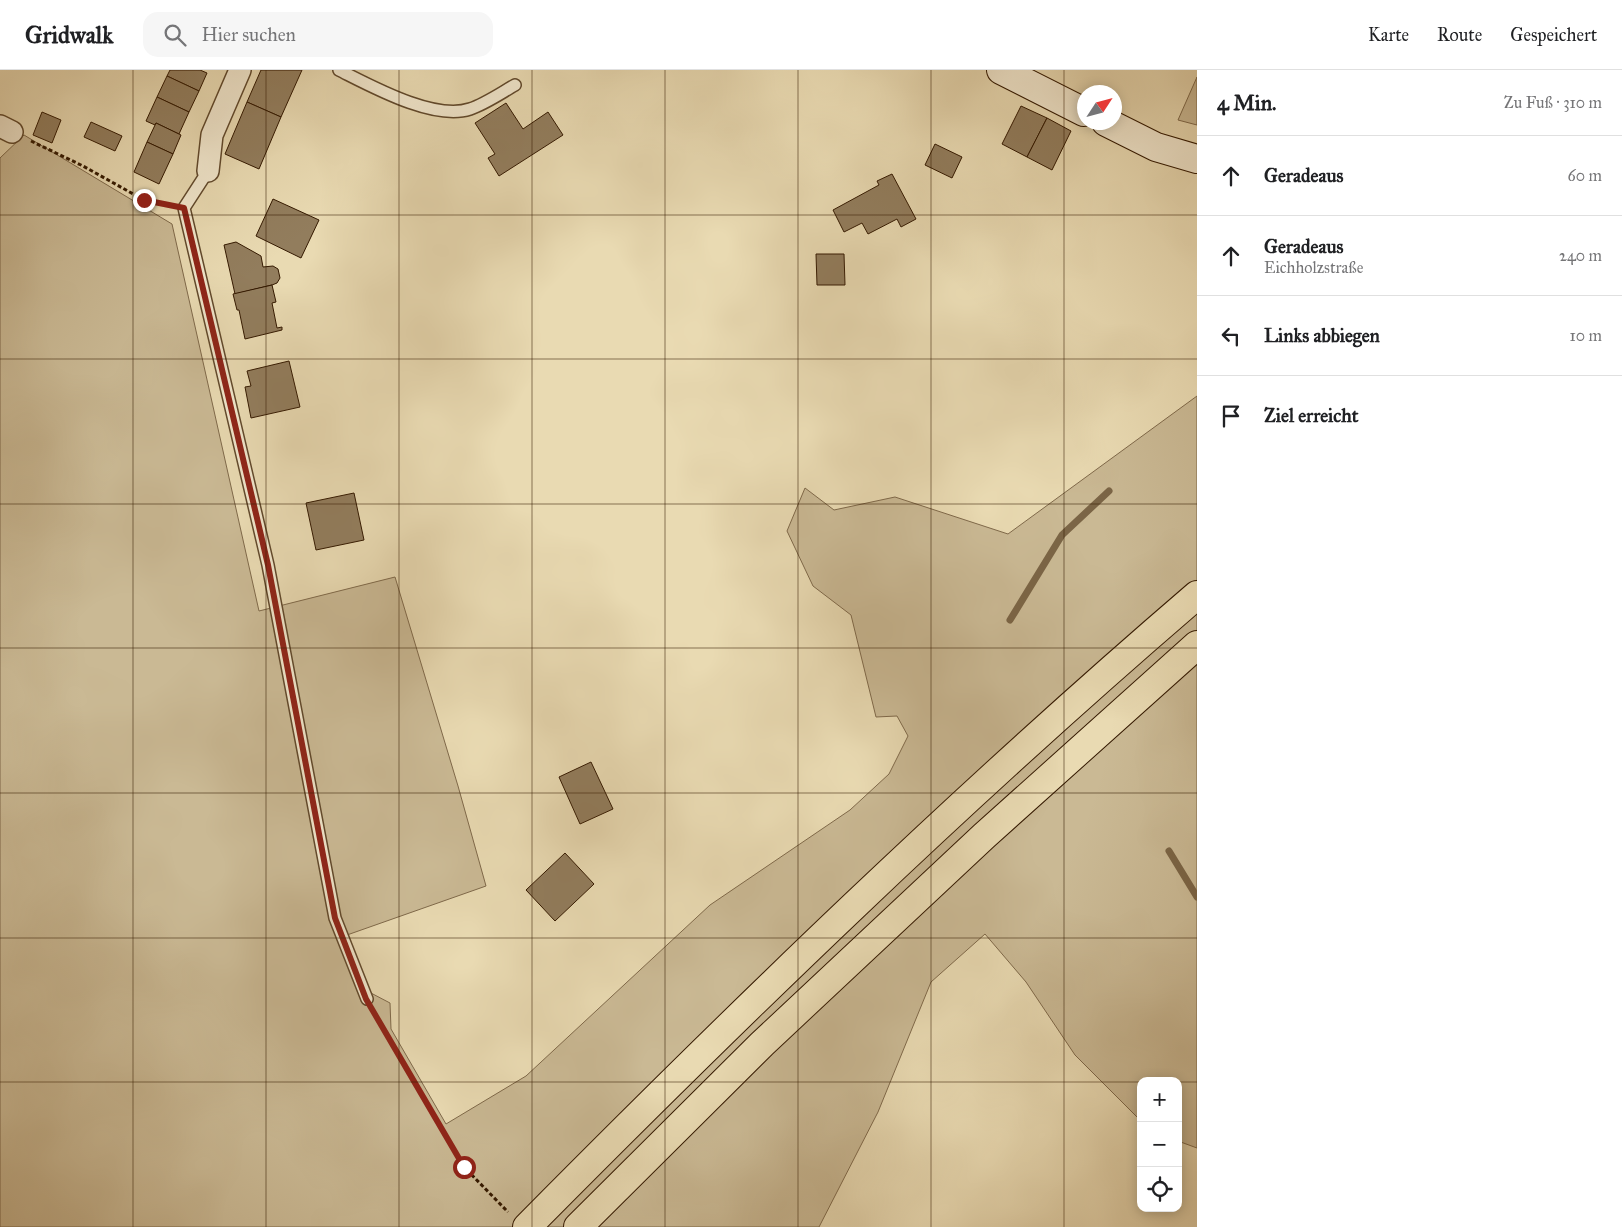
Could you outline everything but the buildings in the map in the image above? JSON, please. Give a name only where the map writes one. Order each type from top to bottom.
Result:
[{"type":"highway","points":[[518,1220],[739,1016],[960,807],[1197,596]]},
{"type":"highway","points":[[578,1227],[762,1044],[984,836],[1197,645]]},
{"type":"main road","points":[[1001,70],[1077,108]]},
{"type":"main road","points":[[1121,130],[1156,148],[1197,159]]},
{"type":"street","points":[[208,171],[212,135],[240,70]]},
{"type":"lane","points":[[339,70],[392,96],[434,109],[456,112],[471,108],[515,85]]},
{"type":"lane","points":[[208,171],[184,208],[268,565],[335,918],[366,999]]},
{"type":"path","points":[[6,129],[83,166],[144,200],[184,208]]},
{"type":"path","points":[[366,999],[464,1167],[518,1220]]},
{"type":"shaded area","points":[[1197,77],[1197,125],[1178,120]]},
{"type":"shaded area","points":[[24,135],[172,224],[259,611],[395,577],[486,886],[347,935],[369,992],[390,1003],[391,1029],[446,1124],[526,1076],[710,905],[850,810],[889,774],[908,736],[897,716],[876,717],[851,615],[813,586],[787,531],[805,488],[834,510],[895,497],[1008,534],[1197,396],[1197,1148],[1182,1142],[1182,1077],[1137,1077],[1137,1117],[1075,1055],[1026,982],[985,934],[931,982],[878,1112],[819,1227],[0,1227],[0,158]]},
{"type":"waterway","points":[[1010,620],[1062,535],[1109,491]]},
{"type":"waterway","points":[[1169,851],[1197,897]]},
{"type":"route","points":[[144,200],[184,208],[268,565],[335,918],[366,999],[464,1167]]}]
